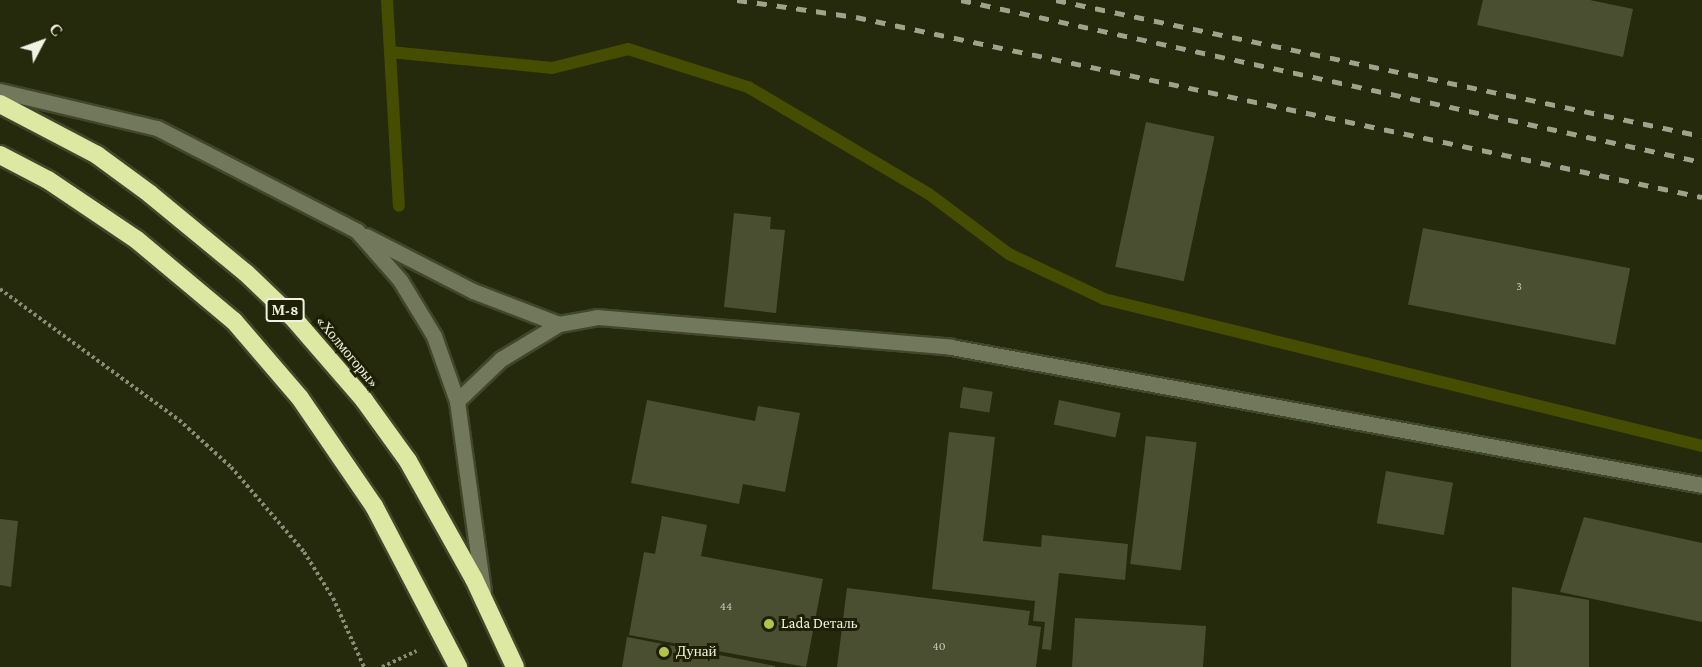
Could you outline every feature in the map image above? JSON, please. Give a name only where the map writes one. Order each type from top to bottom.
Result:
[{"type":"highway","name":"«Холмогоры»","points":[[0,104],[97,155],[150,194],[246,273],[295,320],[392,438],[484,600],[515,667]]},
{"type":"highway","points":[[0,155],[48,180],[137,240],[234,321],[300,398],[374,506],[457,666]]},
{"type":"street","points":[[0,91],[157,128],[473,291],[559,324]]},
{"type":"street","points":[[357,231],[399,280],[434,336],[457,401],[484,600]]},
{"type":"street","points":[[457,401],[501,359],[559,324],[597,317],[951,347],[1702,485]]},
{"type":"path","points":[[0,289],[151,399],[231,467],[304,552],[333,598],[364,667]]},
{"type":"path","points":[[382,667],[424,648]]},
{"type":"building","points":[[1483,0],[1590,0],[1633,9],[1623,57],[1477,25]]},
{"type":"building","points":[[1146,122],[1214,137],[1184,281],[1115,267]]},
{"type":"building","points":[[734,213],[771,217],[770,229],[785,230],[776,313],[724,307]]},
{"type":"building","points":[[1423,228],[1630,268],[1615,345],[1408,305]]},
{"type":"building","points":[[963,387],[993,392],[989,412],[960,408]]},
{"type":"building","points":[[647,400],[755,421],[758,406],[800,413],[785,492],[743,484],[739,504],[631,483]]},
{"type":"building","points":[[1059,400],[1121,413],[1115,438],[1054,424]]},
{"type":"building","points":[[949,432],[995,437],[983,541],[1041,547],[1042,535],[1128,544],[1125,580],[1059,573],[1051,650],[1042,649],[1045,622],[1033,621],[1035,601],[932,589]]},
{"type":"building","points":[[1146,436],[1197,442],[1181,570],[1130,564]]},
{"type":"building","points":[[1386,471],[1453,483],[1444,535],[1377,523]]},
{"type":"building","points":[[662,516],[707,525],[701,556],[823,579],[806,667],[629,635],[644,552],[655,554]]},
{"type":"building","points":[[1584,517],[1702,543],[1702,622],[1560,592]]},
{"type":"building","points":[[0,519],[18,521],[11,587],[0,585]]},
{"type":"building","points":[[1512,587],[1589,600],[1589,667],[1511,667]]},
{"type":"building","points":[[847,588],[1030,611],[1028,625],[1041,627],[1036,667],[837,667]]},
{"type":"building","points":[[1075,618],[1206,626],[1203,667],[1072,667]]},
{"type":"building","name":"Дунай","points":[[627,637],[775,666],[775,667],[622,667]]},
{"type":"waterway","points":[[387,0],[390,52],[552,68],[628,49],[748,87],[929,194],[1009,254],[1104,299],[1702,446]]},
{"type":"waterway","points":[[390,52],[399,206]]},
{"type":"railway","points":[[737,0],[856,17],[1702,197]]},
{"type":"railway","points":[[961,0],[1702,162]]},
{"type":"railway","points":[[1056,0],[1702,136]]},
{"type":"place","name":"Lada Dеталь","points":[[769,624]]},
{"type":"place","name":"Дунай","points":[[664,652]]}]
